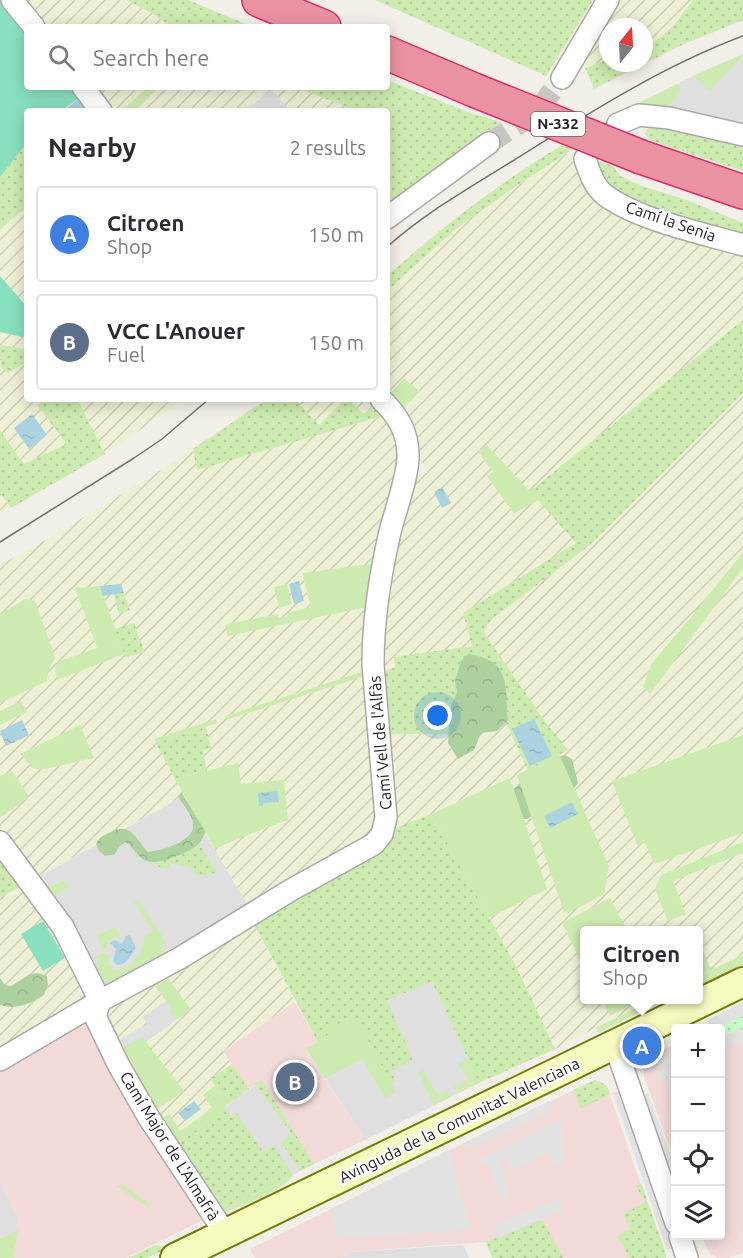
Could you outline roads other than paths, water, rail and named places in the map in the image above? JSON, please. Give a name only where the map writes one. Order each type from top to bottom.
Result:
[{"type":"highway","points":[[259,0],[317,24]]},
{"type":"highway","name":"N-332","points":[[390,54],[641,158],[743,192]]},
{"type":"main road","name":"Avinguda de la Comunitat Valenciana","points":[[703,1002],[743,982]]},
{"type":"main road","name":"Avinguda de la Comunitat Valenciana","points":[[175,1258],[698,1004]]},
{"type":"street","points":[[12,0],[32,24]]},
{"type":"street","points":[[562,78],[609,0]]},
{"type":"street","points":[[85,90],[99,108]]},
{"type":"street","points":[[618,124],[639,116],[669,118],[743,135]]},
{"type":"street","points":[[390,216],[489,143]]},
{"type":"street","name":"Camí la Senia","points":[[585,159],[592,177],[603,194],[623,205],[664,221],[743,245]]},
{"type":"street","name":"Camí Vell de l'Alfàs","points":[[0,1060],[374,844],[382,834],[386,818],[373,641],[385,556],[408,456],[406,434],[396,415],[384,402]]},
{"type":"street","name":"Camí Major de L'Almafrà","points":[[0,842],[63,927],[100,1001],[95,1016],[118,1064],[149,1118],[225,1233]]},
{"type":"street","points":[[615,1045],[671,1211]]},
{"type":"street","points":[[681,1240],[687,1258]]},
{"type":"water","points":[[81,97],[88,108],[67,108]]},
{"type":"water","points":[[32,414],[47,435],[29,449],[14,428]]},
{"type":"water","points":[[442,487],[451,503],[442,508],[434,492]]},
{"type":"water","points":[[299,581],[304,601],[294,604],[289,584]]},
{"type":"water","points":[[121,584],[124,593],[103,596],[100,586]]},
{"type":"water","points":[[534,719],[552,756],[530,766],[512,729]]},
{"type":"water","points":[[22,720],[29,735],[6,746],[0,731]]},
{"type":"water","points":[[278,791],[279,802],[263,803],[263,806],[259,806],[258,793]]},
{"type":"water","points":[[572,802],[578,814],[550,828],[544,816]]},
{"type":"water","points":[[130,935],[136,948],[126,962],[117,965],[113,961],[116,949],[110,943],[115,940],[122,944],[126,936]]},
{"type":"water","points":[[194,1101],[201,1109],[185,1121],[178,1113]]},
{"type":"tunnel","points":[[489,143],[536,113],[562,78]]},
{"type":"tram line","points":[[390,245],[448,201],[595,110],[653,77],[743,36]]},
{"type":"tram line","points":[[0,542],[162,439],[205,402]]},
{"type":"place","name":"Citroen","points":[[642,1046]]},
{"type":"place","name":"VCC L'Anouer","points":[[295,1082]]}]
